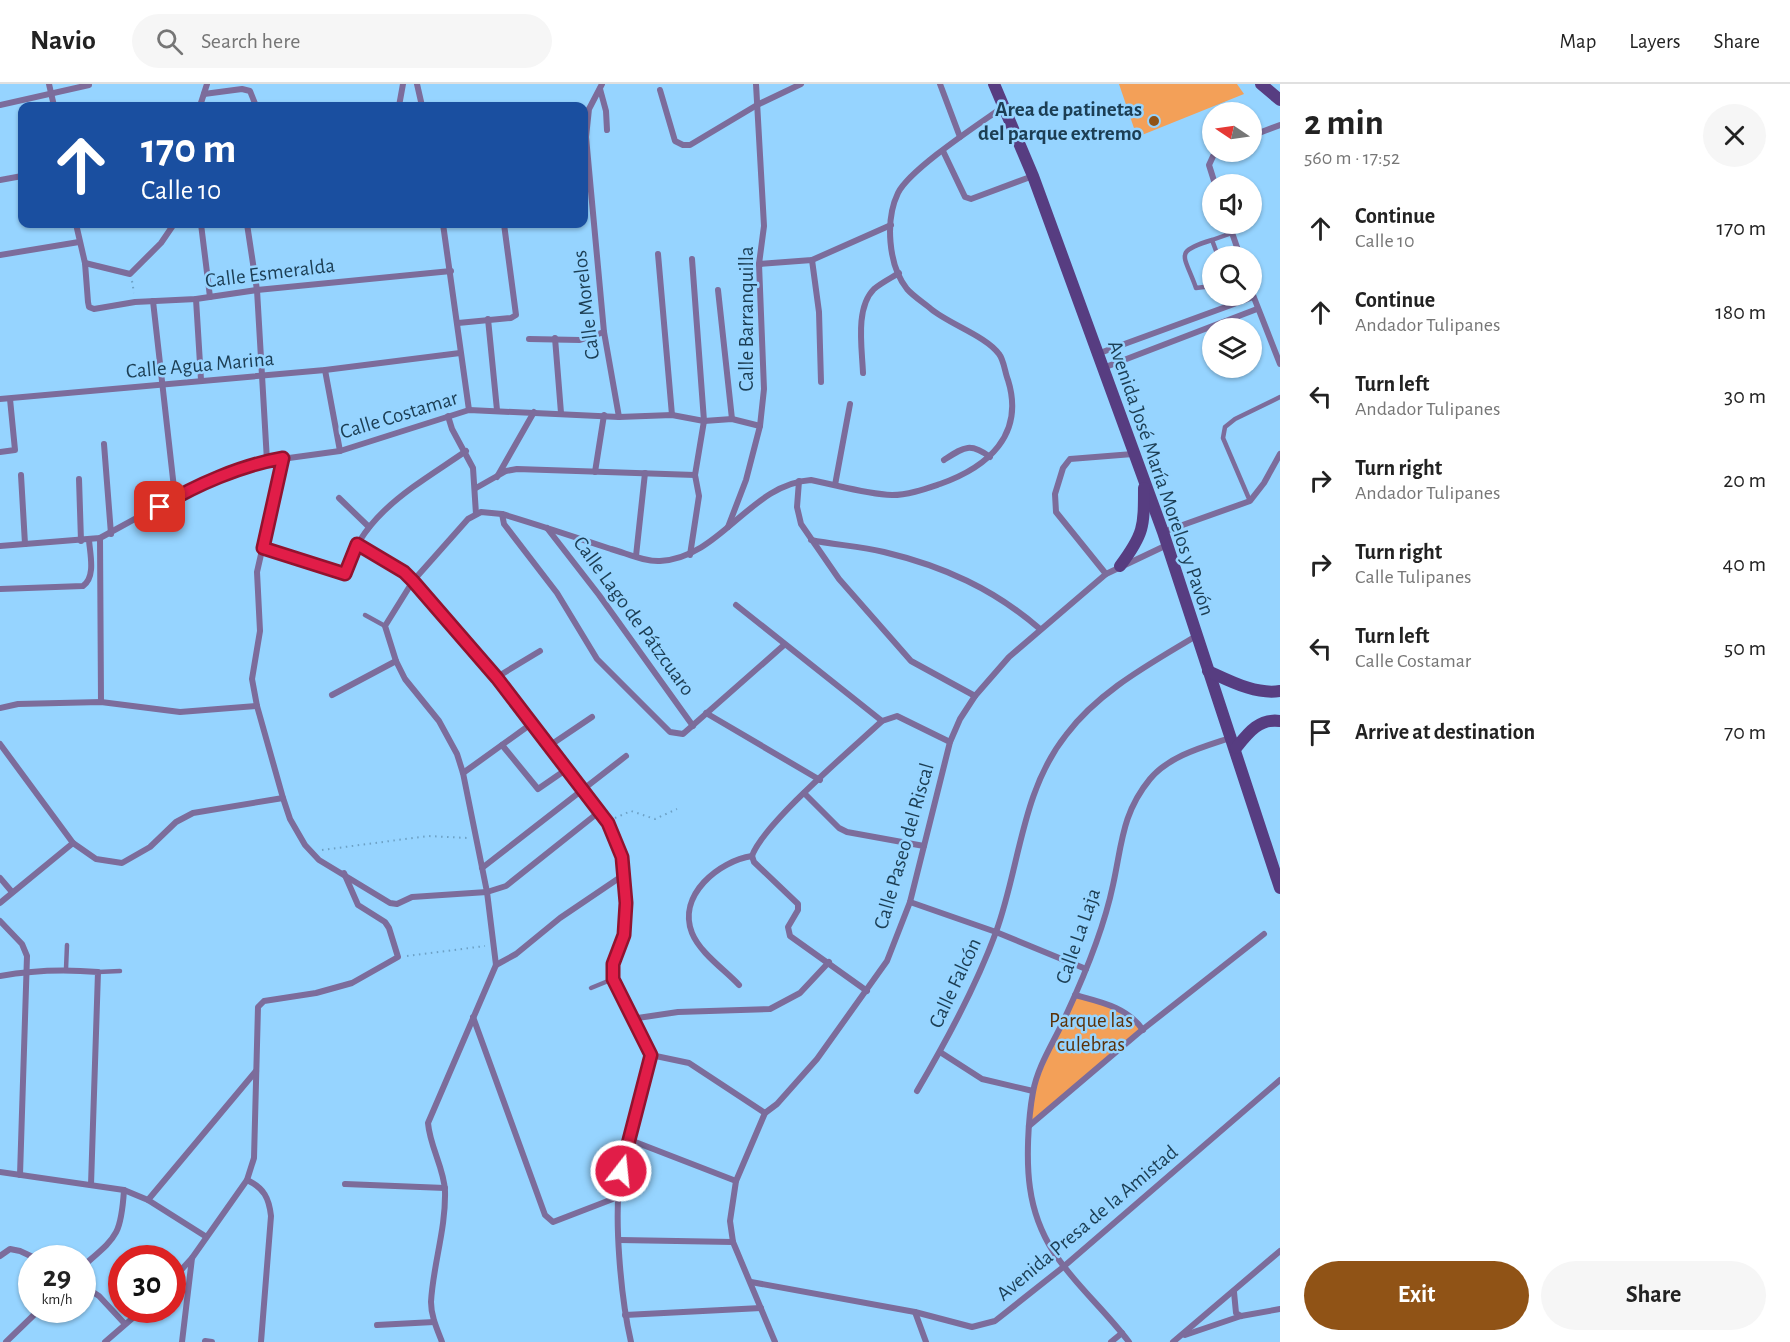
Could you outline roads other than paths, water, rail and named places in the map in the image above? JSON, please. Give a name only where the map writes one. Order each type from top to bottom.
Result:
[{"type":"main road","name":"Avenida José María Morelos y Pavón","points":[[994,84],[1034,176],[1163,532],[1280,888]]},
{"type":"main road","points":[[1262,84],[1280,100]]},
{"type":"main road","points":[[1120,566],[1136,544],[1144,524],[1144,481]]},
{"type":"main road","points":[[1208,671],[1237,684],[1273,692],[1280,691]]},
{"type":"main road","points":[[1233,743],[1263,722],[1280,721]]},
{"type":"street","points":[[49,84],[53,102]]},
{"type":"street","points":[[202,102],[207,84]]},
{"type":"street","points":[[400,102],[403,84]]},
{"type":"street","points":[[417,84],[421,102]]},
{"type":"street","name":"Calle Barranquilla","points":[[728,527],[746,480],[760,426],[764,389],[759,264],[764,226],[756,84]]},
{"type":"street","points":[[660,90],[675,141],[683,145],[690,145],[757,105],[801,84]]},
{"type":"street","points":[[940,84],[960,137]]},
{"type":"street","points":[[0,105],[88,85]]},
{"type":"street","points":[[601,86],[607,130]]},
{"type":"street","name":"Calle Morelos","points":[[588,116],[601,86]]},
{"type":"street","points":[[204,94],[242,89],[250,91],[256,102]]},
{"type":"street","points":[[476,514],[502,514],[636,556],[659,561],[690,555],[770,494],[799,481],[892,495],[921,491],[958,478],[980,467],[1006,436],[1012,413],[1010,389],[999,354],[970,332],[936,313],[907,288],[890,254],[891,225],[898,193],[960,137],[1004,107]]},
{"type":"street","points":[[1262,132],[1280,125]]},
{"type":"street","points":[[943,151],[965,197],[971,199],[1034,176]]},
{"type":"street","name":"Calle Morelos","points":[[588,154],[604,332],[619,417]]},
{"type":"street","points":[[0,180],[18,177]]},
{"type":"street","points":[[759,264],[812,260],[891,225]]},
{"type":"street","points":[[77,228],[85,263],[130,274],[161,243],[171,228]]},
{"type":"street","points":[[201,228],[210,297]]},
{"type":"street","points":[[248,228],[257,290],[267,461]]},
{"type":"street","points":[[444,228],[469,410]]},
{"type":"street","points":[[458,323],[511,318],[517,310],[505,228]]},
{"type":"street","points":[[0,255],[79,242]]},
{"type":"street","points":[[658,254],[672,416]]},
{"type":"street","points":[[690,555],[699,496],[695,475],[704,421],[692,259]]},
{"type":"street","points":[[812,260],[818,301],[821,382]]},
{"type":"street","name":"Calle Esmeralda","points":[[85,263],[88,302],[89,307],[94,309],[135,302],[196,299],[257,290],[451,272]]},
{"type":"street","points":[[863,373],[862,325],[869,299],[874,289],[899,273]]},
{"type":"street","points":[[718,290],[732,419]]},
{"type":"street","points":[[196,299],[201,380]]},
{"type":"street","points":[[153,301],[175,497]]},
{"type":"street","points":[[1097,354],[1221,306]]},
{"type":"street","points":[[1256,306],[1280,364]]},
{"type":"street","points":[[1102,368],[1257,309]]},
{"type":"street","points":[[488,319],[497,410]]},
{"type":"street","points":[[529,339],[589,339],[604,332]]},
{"type":"street","points":[[555,338],[561,413]]},
{"type":"street","name":"Calle Agua Marina","points":[[0,399],[325,370],[460,353]]},
{"type":"street","points":[[325,370],[340,451]]},
{"type":"street","points":[[0,452],[15,450],[10,399]]},
{"type":"street","points":[[835,485],[850,404]]},
{"type":"street","name":"Calle Costamar","points":[[0,546],[100,538],[175,497],[267,461],[340,451],[469,410],[619,417],[672,416],[704,421],[732,419],[760,426]]},
{"type":"street","points":[[496,477],[534,412]]},
{"type":"street","points":[[595,472],[604,415]]},
{"type":"street","points":[[442,1342],[434,1322],[431,1303],[445,1216],[445,1188],[429,1140],[428,1124],[496,965],[487,892],[463,773],[440,721],[405,679],[396,661],[385,626],[413,581],[476,514],[473,468],[466,451],[452,429],[448,416]]},
{"type":"street","points":[[104,444],[111,534]]},
{"type":"street","points":[[944,460],[970,447],[979,448],[990,457]]},
{"type":"street","points":[[263,548],[345,574],[357,544],[369,527],[398,497],[466,451]]},
{"type":"street","points":[[1106,574],[1056,512],[1055,494],[1063,468],[1070,459],[1133,454]]},
{"type":"street","points":[[1163,532],[1250,501],[1264,483],[1280,454]]},
{"type":"street","points":[[283,458],[257,572],[260,631],[252,679],[257,706],[290,819],[310,851],[319,860],[344,873],[390,903],[397,904],[412,897],[487,892],[506,886],[599,812]]},
{"type":"street","points":[[476,488],[517,469],[695,475]]},
{"type":"street","points":[[636,556],[645,473]]},
{"type":"street","points":[[21,475],[25,544]]},
{"type":"street","points":[[79,479],[81,541]]},
{"type":"street","points":[[799,481],[797,507],[801,524],[839,579],[910,661],[975,696]]},
{"type":"street","points":[[339,498],[369,527]]},
{"type":"street","points":[[502,514],[504,524],[557,593],[597,659],[670,732],[677,735],[693,726],[784,645]]},
{"type":"street","name":"Calle Lago de Pátzcuaro","points":[[546,527],[599,595],[693,726]]},
{"type":"street","points":[[100,538],[101,702]]},
{"type":"street","points":[[0,589],[83,586],[88,583],[91,572],[89,540]]},
{"type":"street","points":[[811,540],[881,551],[943,568],[994,594],[1040,629]]},
{"type":"street","points":[[357,544],[404,572],[497,678],[608,823],[622,857],[625,874],[624,935],[613,964],[613,979],[651,1055],[621,1171],[618,1197],[625,1315],[631,1342]]},
{"type":"street","name":"Calle Paseo del Riscal","points":[[775,1342],[733,1242],[730,1221],[736,1181],[765,1113],[777,1104],[817,1059],[887,961],[910,902],[950,742],[960,719],[975,696],[1009,657],[1106,574],[1167,545]]},
{"type":"street","points":[[736,605],[882,721]]},
{"type":"street","name":"Calle Falcón","points":[[1033,1091],[982,1079],[940,1052],[996,932],[1032,793],[1066,734],[1100,699],[1134,674],[1196,636]]},
{"type":"street","points":[[497,678],[540,651]]},
{"type":"street","points":[[332,695],[396,661]]},
{"type":"street","points":[[0,708],[18,704],[101,702],[180,712],[257,706]]},
{"type":"street","name":"Calle Lago de Pátzcuaro","points":[[706,713],[820,780]]},
{"type":"street","points":[[739,985],[699,944],[692,933],[690,913],[707,878],[720,867],[739,858],[752,856],[764,837],[804,793],[882,721],[897,716],[950,742]]},
{"type":"street","points":[[549,746],[592,717]]},
{"type":"street","points":[[463,773],[531,724]]},
{"type":"street","name":"Calle La Laja","points":[[1129,1342],[1062,1268],[1043,1236],[1030,1188],[1029,1126],[1033,1091],[1038,1073],[1086,969],[1110,899],[1120,838],[1130,808],[1151,777],[1188,752],[1233,743]]},
{"type":"street","points":[[0,744],[73,843],[96,860],[123,863],[150,846],[185,816],[283,798]]},
{"type":"street","points":[[502,746],[538,789],[567,769]]},
{"type":"street","points":[[482,868],[626,756]]},
{"type":"street","points":[[804,793],[839,828],[847,832],[924,846]]},
{"type":"street","points":[[0,903],[73,843]]},
{"type":"street","points":[[752,856],[754,862],[798,904],[798,910],[788,927],[790,936],[867,991]]},
{"type":"street","points":[[186,1265],[247,1180],[254,1158],[258,1007],[264,1001],[316,993],[352,983],[398,957],[390,928],[385,922],[358,906],[344,873]]},
{"type":"street","points":[[496,965],[516,954],[560,918],[625,874]]},
{"type":"street","points":[[0,878],[12,892]]},
{"type":"street","points":[[910,902],[996,932],[1086,969]]},
{"type":"street","points":[[0,921],[22,944],[27,956],[20,1175]]},
{"type":"street","points":[[1029,1126],[1143,1029],[1264,934]]},
{"type":"street","points":[[631,1019],[678,1012],[770,1009],[800,993],[829,962]]},
{"type":"street","points":[[0,976],[27,971],[66,969],[98,972],[91,1185]]},
{"type":"street","points":[[1075,995],[1104,1002],[1129,1014],[1143,1029]]},
{"type":"street","points":[[473,1016],[545,1215],[553,1222],[618,1197]]},
{"type":"street","points":[[917,1091],[940,1052]]},
{"type":"street","points":[[651,1055],[689,1063],[765,1113]]},
{"type":"street","points":[[148,1200],[256,1071]]},
{"type":"street","name":"Avenida Presa de la Amistad","points":[[751,1282],[915,1312],[972,1327],[995,1321],[1062,1268],[1280,1080]]},
{"type":"street","points":[[630,1140],[736,1181]]},
{"type":"street","points":[[0,1172],[124,1190],[148,1200],[206,1236]]},
{"type":"street","points":[[247,1180],[259,1186],[269,1199],[272,1216],[261,1342]]},
{"type":"street","points":[[345,1184],[445,1188]]},
{"type":"street","points":[[96,1254],[116,1236],[122,1223],[124,1190]]},
{"type":"street","points":[[620,1240],[733,1242]]},
{"type":"street","points":[[0,1256],[10,1249],[18,1251]]},
{"type":"street","points":[[1173,1342],[1280,1251]]},
{"type":"street","points":[[182,1342],[192,1258]]},
{"type":"street","points":[[1234,1292],[1233,1304],[1236,1313],[1240,1316]]},
{"type":"street","points":[[96,1294],[125,1324],[105,1342]]},
{"type":"street","points":[[625,1315],[761,1308]]},
{"type":"street","points":[[1179,1337],[1240,1316],[1280,1309]]},
{"type":"street","points":[[915,1312],[926,1342]]},
{"type":"street","points":[[377,1325],[434,1322]]},
{"type":"street","points":[[6,1342],[26,1323]]},
{"type":"street","points":[[1111,1342],[1122,1333]]},
{"type":"street","points":[[205,1341],[212,1342]]},
{"type":"lane","points":[[1202,287],[1196,288],[1185,257],[1188,247],[1229,234]]},
{"type":"lane","points":[[1212,240],[1214,246]]},
{"type":"lane","points":[[1250,501],[1223,438],[1225,427],[1235,419],[1280,397]]},
{"type":"lane","points":[[365,615],[385,626]]},
{"type":"lane","points":[[66,969],[67,945]]},
{"type":"lane","points":[[98,972],[120,970]]},
{"type":"lane","points":[[591,988],[613,979]]},
{"type":"place","name":"Area de patinetas del parque extremo","points":[[1154,121]]},
{"type":"park label","name":"Parque las culebras","points":[[1091,1032]]}]
